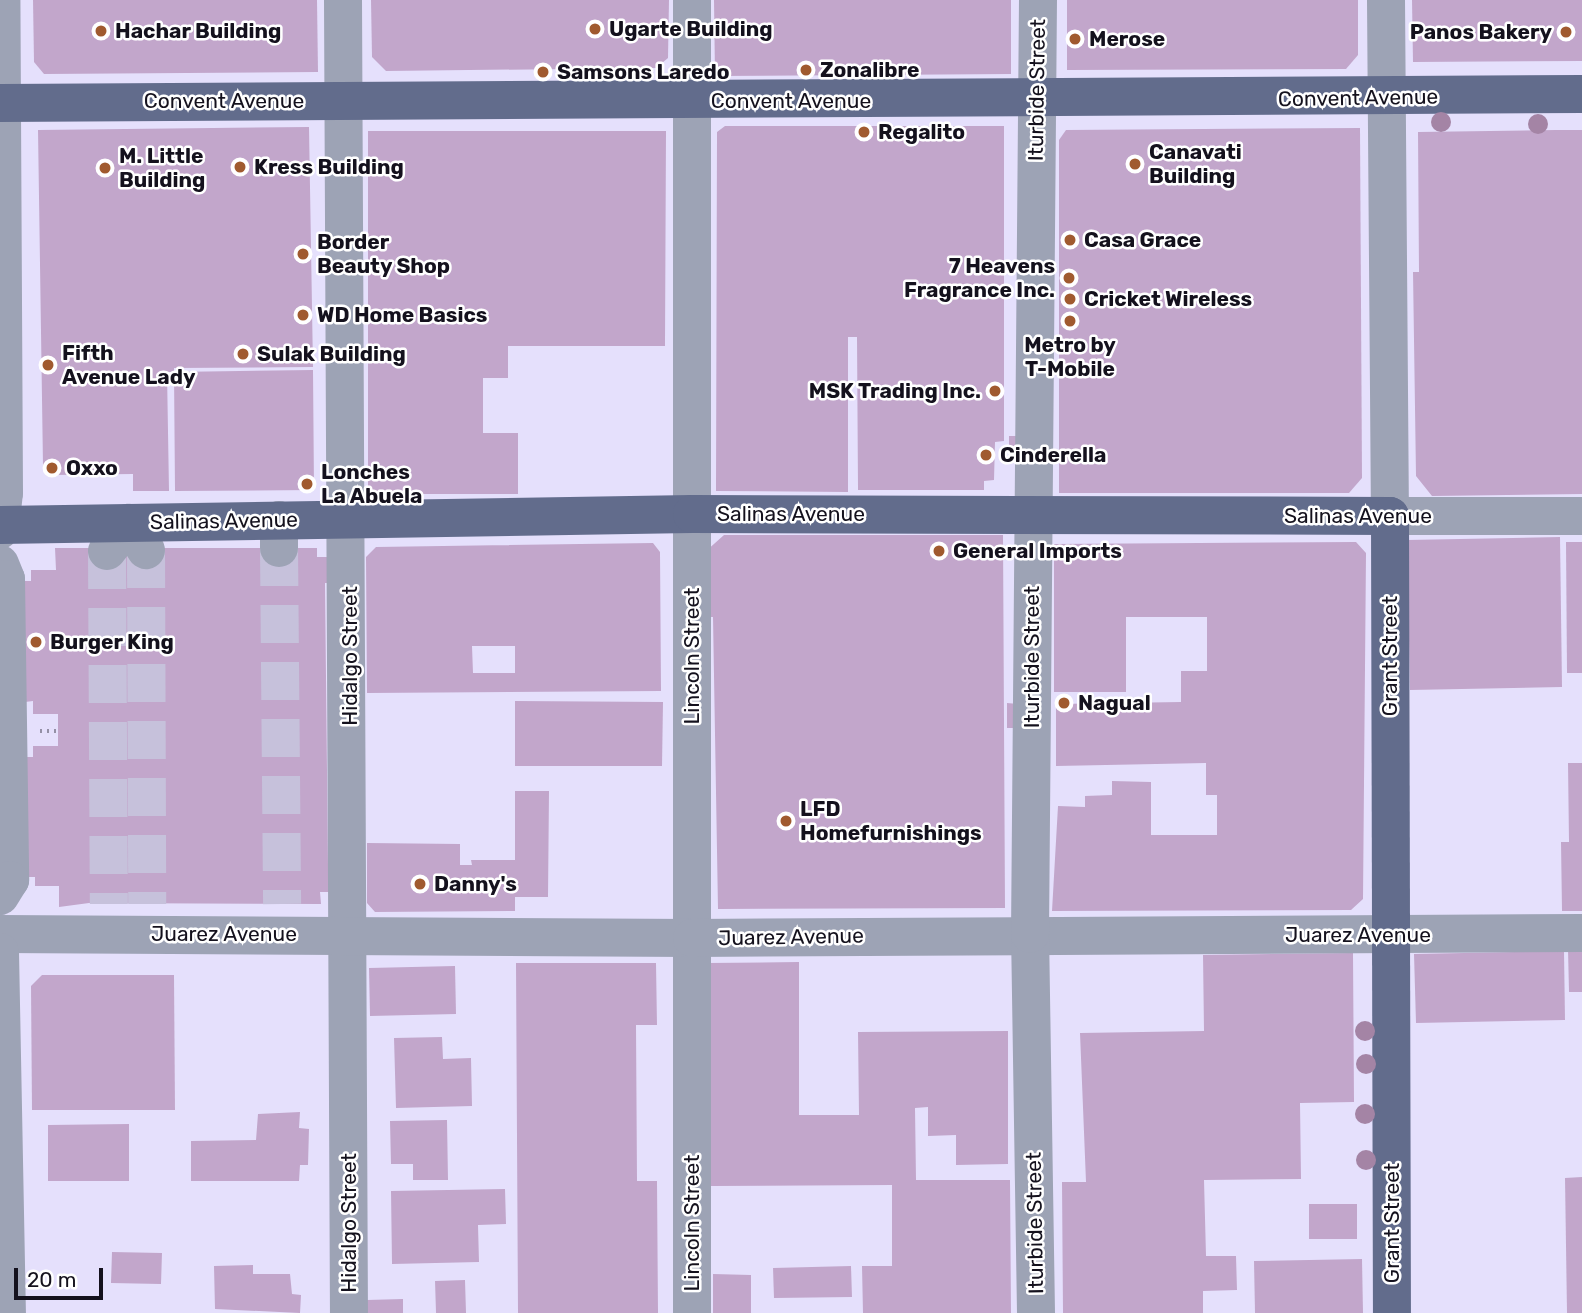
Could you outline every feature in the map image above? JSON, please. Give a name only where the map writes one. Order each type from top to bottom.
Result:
[{"type":"main road","name":"Convent Avenue","points":[[1,103],[1037,100],[1582,94]]},
{"type":"main road","name":"Salinas Avenue","points":[[0,524],[127,541],[279,534],[344,520],[692,514],[1390,516]]},
{"type":"main road","name":"Grant Street","points":[[1390,516],[1392,1313]]},
{"type":"street","points":[[0,530],[1,0]]},
{"type":"street","name":"Hidalgo Street","points":[[343,0],[344,520],[349,565],[351,908],[347,938],[349,1313]]},
{"type":"street","name":"Lincoln Street","points":[[692,0],[692,1313]]},
{"type":"street","name":"Iturbide Street","points":[[1036,1313],[1030,934],[1038,0]]},
{"type":"street","name":"Grant Street","points":[[1386,0],[1390,516]]},
{"type":"street","name":"Salinas Avenue","points":[[1390,516],[1582,516]]},
{"type":"street","points":[[0,564],[6,579],[10,880],[0,897]]},
{"type":"street","name":"Juarez Avenue","points":[[0,934],[174,915],[282,919],[347,938],[1030,934],[1392,936],[1582,933]]},
{"type":"street","points":[[0,952],[7,1313]]},
{"type":"building","points":[[33,0],[317,0],[318,72],[44,74],[34,62]]},
{"type":"building","points":[[371,0],[669,0],[668,58],[656,68],[386,71],[372,57]]},
{"type":"building","points":[[714,0],[1011,0],[1011,74],[715,76]]},
{"type":"building","points":[[1067,0],[1358,0],[1358,55],[1346,69],[1067,70]]},
{"type":"building","points":[[1412,0],[1582,0],[1582,61],[1413,62]]},
{"type":"building","points":[[725,126],[1004,126],[1004,441],[995,442],[994,480],[984,481],[984,490],[858,490],[857,337],[848,337],[848,492],[716,491],[717,132]]},
{"type":"building","points":[[309,127],[313,367],[174,368],[174,372],[167,372],[169,491],[133,491],[133,474],[52,475],[43,466],[38,130]]},
{"type":"building","points":[[1360,128],[1362,478],[1349,493],[1059,493],[1059,140],[1066,130]]},
{"type":"building","points":[[1582,130],[1582,494],[1432,496],[1416,476],[1413,272],[1419,272],[1418,132]]},
{"type":"building","points":[[368,131],[666,131],[665,346],[508,346],[508,378],[483,378],[483,433],[518,433],[518,494],[368,494]]},
{"type":"building","points":[[313,370],[314,490],[175,491],[174,372]]},
{"type":"building","points":[[1009,436],[1022,436],[1021,460],[1009,460]]},
{"type":"building","points":[[724,535],[1003,535],[1005,908],[718,909],[713,617],[705,617],[705,552]]},
{"type":"building","points":[[1560,537],[1562,687],[1410,690],[1407,540]]},
{"type":"building","points":[[1356,542],[1366,553],[1363,899],[1351,910],[1052,911],[1058,806],[1085,807],[1085,796],[1112,795],[1112,781],[1151,782],[1151,835],[1217,835],[1217,795],[1206,795],[1206,763],[1056,766],[1056,704],[1181,702],[1181,671],[1207,671],[1207,617],[1126,617],[1126,692],[1054,692],[1054,544]]},
{"type":"building","points":[[1566,542],[1582,542],[1582,673],[1567,673]]},
{"type":"building","points":[[653,543],[660,552],[661,691],[367,693],[366,557],[376,547]],"holes":[[[472,646],[515,646],[515,673],[473,673]]]},
{"type":"building","points":[[55,548],[317,548],[317,557],[329,557],[330,583],[325,583],[328,865],[333,865],[333,892],[320,892],[321,904],[89,903],[59,907],[59,886],[35,886],[35,877],[26,877],[25,757],[33,757],[33,746],[58,746],[58,714],[33,714],[33,701],[25,702],[24,581],[31,581],[31,570],[56,570]]},
{"type":"building","points":[[515,701],[663,702],[662,766],[515,766]]},
{"type":"building","points":[[1007,703],[1019,704],[1019,728],[1007,728]]},
{"type":"building","points":[[1568,763],[1582,763],[1582,911],[1562,911],[1561,842],[1569,842]]},
{"type":"building","points":[[515,791],[549,791],[548,897],[515,897],[515,911],[375,912],[367,903],[367,843],[460,844],[460,865],[472,865],[471,860],[515,860]]},
{"type":"building","points":[[1568,949],[1582,949],[1582,992],[1569,992]]},
{"type":"building","points":[[1564,951],[1565,1020],[1416,1023],[1414,954]]},
{"type":"building","points":[[1353,953],[1354,1102],[1300,1103],[1301,1179],[1204,1180],[1206,1256],[1236,1256],[1237,1290],[1203,1291],[1203,1313],[1063,1313],[1062,1182],[1086,1182],[1080,1033],[1204,1031],[1203,955]]},
{"type":"building","points":[[799,962],[799,1115],[859,1115],[858,1032],[1008,1031],[1008,1164],[956,1165],[956,1135],[928,1136],[928,1107],[915,1108],[916,1180],[1010,1180],[1011,1313],[863,1313],[862,1266],[892,1266],[892,1185],[711,1186],[708,963]]},
{"type":"building","points":[[516,963],[656,963],[657,1025],[636,1025],[637,1181],[657,1181],[658,1313],[518,1313]]},
{"type":"building","points":[[455,966],[456,1014],[370,1016],[369,968]]},
{"type":"building","points":[[42,975],[174,975],[175,1110],[32,1110],[31,986]]},
{"type":"building","points":[[442,1037],[443,1059],[471,1058],[472,1106],[396,1108],[394,1038]]},
{"type":"building","points":[[300,1112],[299,1128],[309,1129],[308,1165],[300,1165],[299,1181],[191,1181],[191,1141],[256,1140],[258,1114]]},
{"type":"building","points":[[447,1120],[448,1180],[413,1180],[413,1164],[391,1164],[390,1121]]},
{"type":"building","points":[[129,1124],[129,1181],[48,1181],[48,1125]]},
{"type":"building","points":[[1582,1177],[1582,1313],[1567,1313],[1565,1178]]},
{"type":"building","points":[[505,1189],[506,1224],[478,1225],[479,1262],[392,1264],[391,1191]]},
{"type":"building","points":[[1309,1204],[1357,1204],[1357,1239],[1309,1239]]},
{"type":"building","points":[[112,1252],[162,1253],[161,1284],[111,1283]]},
{"type":"building","points":[[1362,1259],[1363,1313],[1255,1313],[1254,1261]]},
{"type":"building","points":[[253,1265],[253,1274],[290,1274],[292,1294],[301,1295],[300,1313],[215,1309],[214,1266]]},
{"type":"building","points":[[851,1266],[852,1297],[774,1298],[773,1268]]},
{"type":"building","points":[[713,1274],[751,1275],[751,1313],[713,1313]]},
{"type":"building","points":[[465,1280],[466,1313],[436,1313],[435,1281]]},
{"type":"building","points":[[403,1299],[403,1313],[367,1313],[367,1300]]},
{"type":"tunnel","points":[[279,548],[282,904]]},
{"type":"tunnel","points":[[146,550],[147,904]]},
{"type":"tunnel","points":[[107,551],[109,904]]},
{"type":"place","name":"Ugarte Building","points":[[595,29]]},
{"type":"place","name":"Hachar Building","points":[[101,31]]},
{"type":"place","name":"Panos Bakery","points":[[1566,32]]},
{"type":"place","name":"Merose","points":[[1075,39]]},
{"type":"place","name":"Zonalibre","points":[[806,70]]},
{"type":"place","name":"Samsons Laredo","points":[[543,72]]},
{"type":"place","name":"Regalito","points":[[864,132]]},
{"type":"place","name":"Canavati Building","points":[[1135,164]]},
{"type":"place","name":"Kress Building","points":[[240,167]]},
{"type":"place","name":"M. Little Building","points":[[105,168]]},
{"type":"place","name":"Casa Grace","points":[[1070,240]]},
{"type":"place","name":"Border Beauty Shop","points":[[303,254]]},
{"type":"place","name":"7 Heavens Fragrance Inc.","points":[[1069,278]]},
{"type":"place","name":"Cricket Wireless","points":[[1070,299]]},
{"type":"place","name":"WD Home Basics","points":[[303,315]]},
{"type":"place","name":"Metro by T-Mobile","points":[[1070,321]]},
{"type":"place","name":"Sulak Building","points":[[243,354]]},
{"type":"place","name":"Fifth Avenue Lady","points":[[48,365]]},
{"type":"place","name":"MSK Trading Inc.","points":[[995,391]]},
{"type":"place","name":"Cinderella","points":[[986,455]]},
{"type":"place","name":"Oxxo","points":[[52,468]]},
{"type":"place","name":"Lonches La Abuela","points":[[307,484]]},
{"type":"place","name":"General Imports","points":[[939,551]]},
{"type":"place","name":"Burger King","points":[[36,642]]},
{"type":"place","name":"Nagual","points":[[1064,703]]},
{"type":"place","name":"LFD Homefurnishings","points":[[786,821]]},
{"type":"place","name":"Danny's","points":[[420,884]]}]
